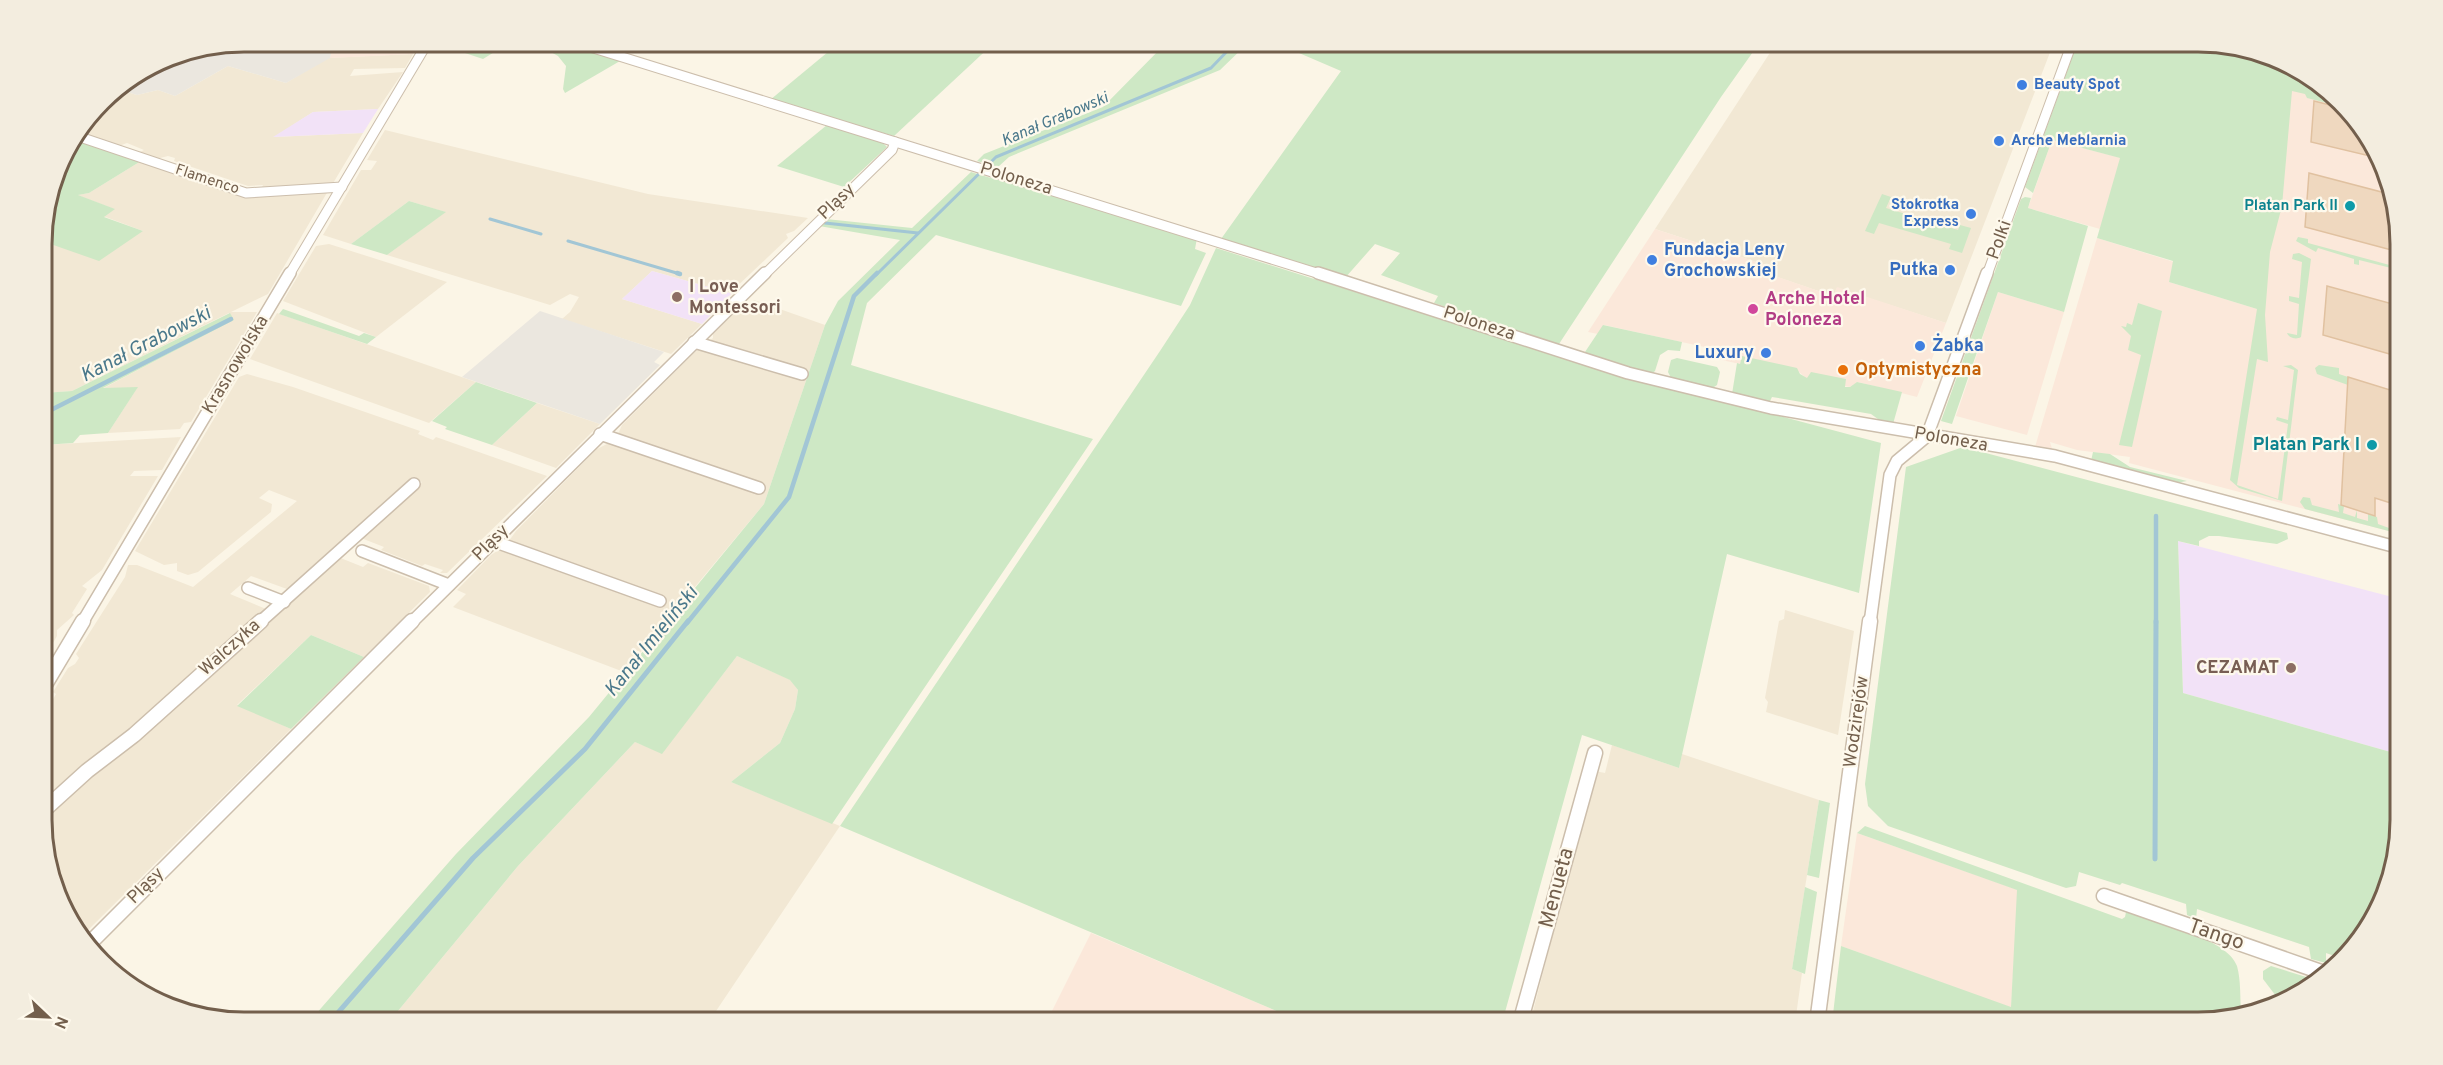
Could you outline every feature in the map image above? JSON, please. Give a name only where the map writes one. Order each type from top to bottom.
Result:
[{"type":"street","name":"Polki","points":[[1927,436],[2069,52]]},
{"type":"street","name":"Krasnowolska","points":[[52,674],[422,53]]},
{"type":"street","name":"Poloneza","points":[[609,53],[1267,256],[1628,372],[1771,408],[2055,456],[2390,545]]},
{"type":"street","name":"Flamenco","points":[[85,139],[246,193],[342,187]]},
{"type":"street","name":"Pląsy","points":[[94,939],[600,434],[892,150],[895,142]]},
{"type":"street","points":[[694,342],[801,374]]},
{"type":"street","points":[[600,434],[759,488]]},
{"type":"street","name":"Wodzirejów","points":[[1818,1012],[1890,475],[1897,461],[1927,436]]},
{"type":"street","name":"Walczyka","points":[[52,803],[87,771],[134,735],[414,484]]},
{"type":"street","points":[[493,541],[660,601]]},
{"type":"street","points":[[362,551],[449,585]]},
{"type":"street","points":[[248,588],[284,602]]},
{"type":"street","name":"Menueta","points":[[1523,1012],[1595,753]]},
{"type":"street","name":"Tango","points":[[2104,896],[2318,971]]},
{"type":"shaded area","points":[[1770,52],[2050,52],[1946,323],[1837,288],[1833,296],[1771,275],[1775,268],[1655,229]]},
{"type":"shaded area","points":[[2201,52],[2236,56],[2272,67],[2315,92],[2351,128],[2365,148],[2376,171],[2389,219],[2390,244],[2390,531],[2129,463],[2130,457],[2077,450],[2050,442],[2053,452],[2035,447],[2097,238],[2174,262],[2169,282],[2257,309]]},
{"type":"shaded area","points":[[232,53],[331,53],[330,58],[286,83],[228,66],[175,96],[158,90],[137,95],[128,92],[148,78],[171,67],[207,56]]},
{"type":"shaded area","points":[[331,53],[413,53],[413,54],[330,58]]},
{"type":"shaded area","points":[[413,54],[405,68],[354,69],[350,76],[403,72],[378,109],[313,112],[274,137],[363,133],[332,185],[261,189],[263,185],[248,186],[174,161],[175,158],[168,156],[156,159],[138,153],[144,150],[127,143],[119,146],[87,136],[100,118],[128,92],[137,95],[158,90],[175,96],[228,66],[286,83],[327,58]]},
{"type":"shaded area","points":[[378,109],[363,133],[273,137],[313,112]]},
{"type":"shaded area","points":[[385,130],[648,194],[808,218],[794,231],[786,234],[788,238],[730,293],[652,271],[622,299],[702,324],[671,354],[562,319],[570,312],[579,297],[570,294],[550,305],[387,255],[445,212],[409,201],[351,244],[323,235],[361,170],[371,170],[377,161],[367,160]]},
{"type":"shaded area","points":[[2052,140],[2121,158],[2100,229],[2028,208]]},
{"type":"shaded area","points":[[141,161],[245,196],[328,191],[268,294],[231,312],[257,312],[191,422],[184,423],[180,429],[108,433],[137,388],[102,389],[233,320],[229,313],[72,391],[53,392],[53,241],[143,231],[103,216],[114,209],[77,195],[89,193]]},
{"type":"shaded area","name":"Arche Hotel Poloneza","points":[[1655,229],[1775,268],[1772,275],[1833,296],[1837,287],[1946,323],[1917,397],[1858,382],[1850,387],[1807,379],[1798,371],[1742,357],[1740,364],[1708,357],[1709,348],[1604,325],[1598,334],[1588,332]]},
{"type":"shaded area","points":[[329,244],[447,282],[376,337],[283,301],[316,246]]},
{"type":"shaded area","name":"I Love Montessori","points":[[652,271],[731,294],[702,324],[622,299]]},
{"type":"shaded area","points":[[1998,292],[2064,312],[2027,435],[1956,416]]},
{"type":"shaded area","points":[[754,300],[825,325],[764,504],[624,672],[453,607],[466,594],[457,590],[491,555],[506,545],[516,531],[597,449],[607,444],[619,432],[622,425],[694,353],[713,338],[713,334],[740,307],[746,309]]},
{"type":"shaded area","points":[[540,311],[664,352],[654,362],[660,365],[600,424],[462,377]]},
{"type":"shaded area","points":[[277,313],[476,382],[429,423],[250,359]]},
{"type":"shaded area","points":[[247,374],[293,387],[420,431],[418,434],[433,440],[436,437],[547,476],[447,573],[440,573],[443,570],[425,564],[422,566],[381,550],[384,547],[361,538],[422,482],[416,479],[294,589],[287,589],[251,576],[230,594],[266,609],[265,613],[52,798],[52,701],[56,694],[53,692],[68,668],[79,658],[76,654],[125,577],[128,565],[137,565],[193,587],[297,501],[269,490],[259,498],[272,504],[271,512],[198,572],[188,575],[177,571],[177,563],[164,565],[135,551],[239,377]]},
{"type":"shaded area","points":[[537,403],[600,424],[556,468],[492,445]]},
{"type":"shaded area","points":[[181,437],[162,470],[134,471],[130,476],[158,476],[102,570],[82,586],[87,589],[72,613],[74,615],[57,630],[57,636],[52,644],[53,444]]},
{"type":"shaded area","name":"CEZAMAT","points":[[2178,541],[2390,596],[2390,752],[2183,693]]},
{"type":"shaded area","points":[[338,557],[363,567],[368,563],[429,586],[430,592],[364,657],[311,635],[237,705],[291,729],[88,930],[67,894],[59,870],[54,846],[52,811]]},
{"type":"shaded area","points":[[1785,610],[1854,631],[1838,735],[1766,712],[1768,702],[1765,698],[1779,621],[1784,619]]},
{"type":"shaded area","points":[[737,656],[791,680],[798,690],[795,709],[780,743],[731,782],[840,826],[715,1012],[397,1012],[518,866],[635,742],[662,753]]},
{"type":"shaded area","points":[[1612,745],[1679,768],[1682,754],[1819,800],[1792,969],[1802,973],[1797,1012],[1533,1012],[1595,771],[1605,773]]},
{"type":"shaded area","points":[[1857,833],[2018,890],[2011,1008],[1841,946]]},
{"type":"shaded area","points":[[1091,933],[1279,1012],[1052,1012]]},
{"type":"green space","points":[[1238,52],[1220,70],[1009,157],[998,167],[977,161],[984,154],[1103,107],[1157,53]]},
{"type":"green space","points":[[1298,52],[1753,52],[1559,344],[1434,303],[1438,296],[1381,275],[1400,253],[1375,244],[1345,278],[1221,239],[1341,71]]},
{"type":"green space","points":[[2074,52],[2198,52],[2236,56],[2272,67],[2294,78],[2327,103],[2292,91],[2282,206],[2270,252],[2265,315],[2268,362],[2257,359],[2237,485],[2278,499],[2288,424],[2276,420],[2277,417],[2288,420],[2294,370],[2283,366],[2291,365],[2298,370],[2282,501],[2239,488],[2230,480],[2257,309],[2169,282],[2173,261],[2097,238],[2120,158],[2052,140],[2033,193],[2025,187]]},
{"type":"green space","points":[[465,53],[493,53],[483,59]]},
{"type":"green space","points":[[552,53],[595,53],[620,61],[565,93],[563,89],[566,66]]},
{"type":"green space","points":[[827,53],[984,53],[894,136],[770,100]]},
{"type":"green space","points":[[827,125],[882,142],[887,147],[844,187],[777,166]]},
{"type":"green space","points":[[83,142],[141,161],[89,193],[78,195],[115,209],[104,217],[143,231],[99,261],[53,245],[54,219],[59,195],[67,171]]},
{"type":"green space","points":[[971,172],[991,178],[994,176],[1197,238],[1195,249],[1206,253],[1181,306],[936,235],[867,303],[851,365],[1093,439],[832,824],[731,782],[780,743],[795,709],[798,690],[790,680],[737,656],[662,754],[635,742],[518,866],[397,1012],[318,1012],[456,854],[589,717],[764,504],[825,325],[838,301],[900,240],[819,226],[826,219],[912,228]]},
{"type":"green space","points":[[1882,194],[1891,197],[1886,208],[1958,230],[1960,225],[1971,228],[1962,253],[1949,249],[1951,244],[1879,223],[1874,234],[1865,231]]},
{"type":"green space","points":[[2031,198],[2028,208],[2088,226],[2064,312],[1998,292],[1952,424],[1941,421],[2021,199]]},
{"type":"green space","points":[[409,201],[446,212],[387,255],[351,244]]},
{"type":"green space","points":[[2298,237],[2308,239],[2308,243],[2390,265],[2390,268],[2359,260],[2359,265],[2354,264],[2354,259],[2318,248],[2316,252],[2296,241]]},
{"type":"green space","points":[[1216,248],[1580,363],[1881,443],[1859,593],[1727,554],[1679,768],[1582,735],[1505,1012],[1279,1012],[840,826],[1190,305]]},
{"type":"green space","points":[[2299,253],[2311,259],[2301,337],[2295,338],[2287,333],[2297,335],[2299,304],[2289,301],[2289,296],[2299,298],[2302,262],[2292,259],[2293,254]]},
{"type":"green space","points":[[2138,303],[2162,311],[2132,447],[2119,445],[2141,355],[2128,350],[2131,336],[2121,326],[2126,327],[2127,323],[2132,325]]},
{"type":"green space","points":[[283,309],[359,336],[364,333],[376,337],[367,344],[279,314]]},
{"type":"green space","points":[[230,313],[234,320],[103,388],[138,387],[108,433],[80,435],[73,443],[53,444],[53,392],[72,391]]},
{"type":"green space","points":[[1603,325],[1682,342],[1680,351],[1668,350],[1660,355],[1655,371],[1650,375],[1583,355]]},
{"type":"green space","points":[[1742,356],[1797,368],[1800,374],[1807,378],[1811,372],[1846,379],[1845,387],[1850,387],[1857,382],[1902,392],[1893,424],[1882,422],[1871,414],[1772,397],[1769,403],[1732,394],[1737,363],[1740,364]]},
{"type":"green space","points":[[1677,358],[1717,367],[1720,372],[1717,385],[1711,389],[1672,380],[1668,372],[1671,360]]},
{"type":"green space","points":[[2319,365],[2339,368],[2339,374],[2348,377],[2348,385],[2317,374],[2315,368]]},
{"type":"green space","points":[[476,382],[537,403],[492,445],[445,429],[447,427],[432,421]]},
{"type":"green space","points":[[1963,447],[2287,533],[2288,539],[2277,544],[2219,536],[2209,536],[2199,541],[2199,546],[2178,541],[2183,693],[2390,752],[2389,846],[2380,882],[2365,916],[2351,937],[2334,956],[2326,953],[2326,963],[2311,959],[2309,947],[2197,909],[2196,919],[2187,915],[2186,904],[2122,883],[2120,885],[2079,872],[2076,886],[2066,888],[1888,826],[1868,806],[1865,784],[1906,467]]},
{"type":"green space","points":[[2093,452],[2110,454],[2130,467],[2187,481],[2176,483],[2091,461]]},
{"type":"green space","points":[[2303,497],[2310,498],[2312,505],[2339,512],[2338,504],[2344,506],[2343,513],[2355,517],[2357,510],[2357,518],[2368,521],[2368,514],[2377,517],[2378,524],[2390,528],[2390,531],[2305,509],[2300,502]]},
{"type":"green space","points":[[311,635],[364,657],[291,729],[237,706]]},
{"type":"green space","points":[[1819,800],[1830,803],[1819,878],[1807,875]]},
{"type":"green space","points":[[1865,826],[2122,919],[2126,912],[2205,939],[2231,956],[2237,966],[2241,1008],[2211,1012],[1833,1012],[1841,946],[2011,1007],[2017,890],[1857,833]]},
{"type":"green space","points":[[1805,887],[1817,892],[1805,974],[1792,969]]},
{"type":"green space","points":[[2271,966],[2308,978],[2276,996],[2263,979],[2263,971]]},
{"type":"building","name":"Platan Park II","points":[[2314,101],[2329,105],[2334,109],[2351,128],[2369,156],[2311,142]]},
{"type":"building","name":"Platan Park II","points":[[2309,173],[2383,192],[2389,219],[2390,250],[2305,227]]},
{"type":"building","points":[[2327,286],[2390,303],[2390,354],[2323,335]]},
{"type":"building","name":"Platan Park I","points":[[2348,377],[2390,390],[2390,503],[2375,498],[2375,516],[2341,505]]},
{"type":"waterway","name":"Kanał Grabowski","points":[[876,275],[996,157],[1211,68],[1226,52]]},
{"type":"waterway","name":"Kanał Grabowski","points":[[490,219],[541,234]]},
{"type":"waterway","name":"Kanał Grabowski","points":[[825,223],[918,233]]},
{"type":"waterway","name":"Kanał Grabowski","points":[[568,241],[680,274],[677,273]]},
{"type":"waterway","name":"Kanał Imieliński","points":[[687,623],[789,497],[854,296],[877,273]]},
{"type":"waterway","name":"Kanał Grabowski","points":[[53,409],[231,319]]},
{"type":"waterway","points":[[2156,516],[2156,621]]},
{"type":"waterway","name":"Kanał Imieliński","points":[[339,1012],[473,858],[585,749],[688,621]]},
{"type":"waterway","points":[[2155,859],[2156,621]]},
{"type":"place","name":"Beauty Spot","points":[[2022,85]]},
{"type":"place","name":"Arche Meblarnia","points":[[1999,141]]},
{"type":"place","name":"Platan Park II","points":[[2350,206]]},
{"type":"place","name":"Stokrotka Express","points":[[1971,214]]},
{"type":"place","name":"Fundacja Leny Grochowskiej","points":[[1652,260]]},
{"type":"place","name":"Putka","points":[[1950,270]]},
{"type":"place","name":"I Love Montessori","points":[[677,297]]},
{"type":"place","name":"Arche Hotel Poloneza","points":[[1753,309]]},
{"type":"place","name":"Żabka","points":[[1920,346]]},
{"type":"place","name":"Luxury","points":[[1766,353]]},
{"type":"place","name":"Optymistyczna","points":[[1843,370]]},
{"type":"place","name":"Platan Park I","points":[[2372,445]]},
{"type":"place","name":"CEZAMAT","points":[[2291,668]]}]
